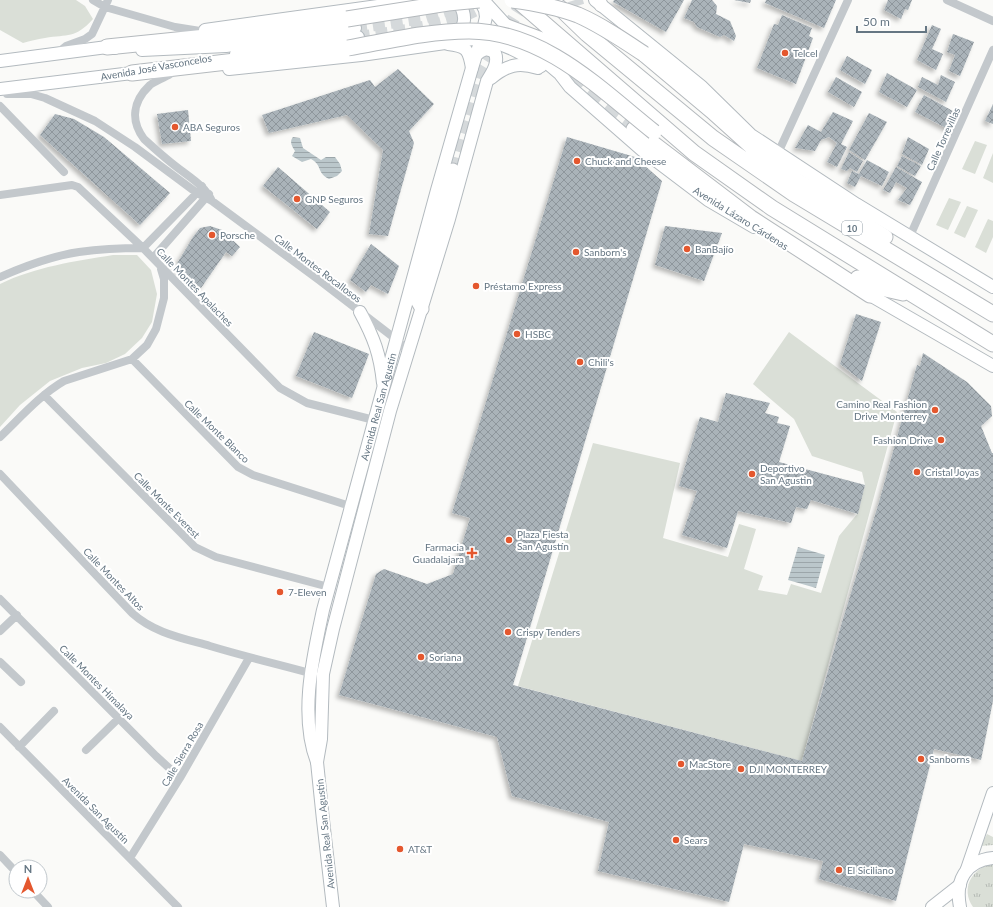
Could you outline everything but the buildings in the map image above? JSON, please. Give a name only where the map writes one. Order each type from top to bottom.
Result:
[{"type":"highway","points":[[132,73],[352,33],[448,3],[479,0]]},
{"type":"highway","points":[[512,0],[536,3],[578,16],[619,37],[644,54],[712,111],[762,156],[993,311]]},
{"type":"highway","name":"10","points":[[518,0],[694,152],[772,208],[993,344]]},
{"type":"highway","name":"10","points":[[551,0],[587,34],[713,138],[794,194],[993,314]]},
{"type":"highway","points":[[577,6],[587,34]]},
{"type":"highway","points":[[507,27],[580,55]]},
{"type":"highway","points":[[107,47],[236,34],[481,31],[505,35],[545,50],[567,63],[734,195],[748,203],[772,208]]},
{"type":"highway","points":[[712,111],[750,134]]},
{"type":"highway","points":[[634,129],[751,218],[870,295]]},
{"type":"highway","points":[[791,243],[881,288],[912,295]]},
{"type":"main road","points":[[0,61],[107,47],[131,38],[200,31],[399,3],[409,0]]},
{"type":"main road","points":[[443,43],[460,32],[462,26],[464,16],[463,9],[457,0]]},
{"type":"main road","name":"Avenida Real San Agustín","points":[[333,907],[322,820],[317,762],[312,748],[309,728],[310,673],[323,610],[350,506],[481,39],[486,18],[485,10],[479,0]]},
{"type":"main road","name":"Avenida Lázaro Cárdenas","points":[[483,0],[507,27],[555,69],[566,83],[642,150],[708,200],[988,363]]},
{"type":"main road","points":[[598,2],[702,87],[750,134],[856,204],[993,287]]},
{"type":"main road","points":[[481,39],[509,48],[533,60],[556,78],[566,83]]},
{"type":"main road","name":"Avenida José Vasconcelos","points":[[0,90],[132,73],[169,75],[361,55],[463,40],[481,39]]},
{"type":"main road","points":[[443,43],[458,45],[465,49],[470,56],[472,68]]},
{"type":"main road","name":"Avenida Real San Agustín","points":[[317,762],[320,748],[323,674],[377,459],[390,411],[449,219],[487,81],[497,60],[496,55],[492,50],[486,49],[480,51],[476,55]]},
{"type":"main road","points":[[487,81],[498,72],[509,66],[526,65],[548,71]]},
{"type":"main road","points":[[422,309],[418,302],[418,295],[453,170]]},
{"type":"main road","points":[[360,312],[375,342],[380,359],[383,388]]},
{"type":"main road","points":[[988,363],[993,371]]},
{"type":"main road","points":[[968,869],[993,793]]},
{"type":"main road","points":[[960,907],[958,897],[962,876],[978,861],[984,858],[993,858]]},
{"type":"main road","points":[[932,907],[960,885]]},
{"type":"street","points":[[93,0],[175,27],[200,31]]},
{"type":"street","points":[[778,153],[848,0]]},
{"type":"street","points":[[947,0],[993,21]]},
{"type":"street","points":[[56,54],[70,43],[88,37],[94,30],[106,4]]},
{"type":"street","name":"Calle Torrevillas","points":[[910,236],[993,50]]},
{"type":"street","name":"Calle Montes Rocallosos","points":[[169,75],[150,85],[139,97],[135,107],[135,121],[139,133],[144,139],[209,198],[397,340],[409,353]]},
{"type":"street","name":"Calle Montes Rocallosos","points":[[0,94],[16,93],[38,96],[95,121],[200,189]]},
{"type":"street","points":[[0,106],[64,172]]},
{"type":"street","name":"Calle Montes Apalaches","points":[[0,196],[76,186],[82,189],[153,258],[160,267],[280,388],[307,403],[374,420]]},
{"type":"street","points":[[0,277],[44,260],[78,252],[116,248],[143,248],[200,189]]},
{"type":"street","points":[[153,258],[209,198]]},
{"type":"street","points":[[0,437],[44,395],[64,381],[132,359],[147,345],[156,329],[164,298],[164,279],[160,267]]},
{"type":"street","name":"Calle Monte Blanco","points":[[132,359],[238,467],[253,475],[350,506]]},
{"type":"street","name":"Calle Monte Everest","points":[[44,395],[195,547],[216,557],[329,587]]},
{"type":"street","name":"Calle Montes Altos","points":[[0,474],[138,619],[162,633],[249,658],[310,673]]},
{"type":"street","name":"Calle Montes Himalaya","points":[[0,599],[180,778]]},
{"type":"street","points":[[0,631],[17,615]]},
{"type":"street","name":"Calle Sierra Rosa","points":[[130,858],[180,778],[249,658]]},
{"type":"street","points":[[0,662],[21,682]]},
{"type":"street","points":[[19,747],[54,711]]},
{"type":"street","points":[[86,750],[119,718]]},
{"type":"street","name":"Avenida San Agustín","points":[[0,727],[178,907]]},
{"type":"street","points":[[0,855],[8,864]]},
{"type":"street","points":[[40,899],[48,907]]},
{"type":"green space","points":[[0,0],[76,0],[85,6],[93,19],[76,33],[23,43],[0,30]]},
{"type":"green space","points":[[975,141],[987,145],[975,174],[962,169]]},
{"type":"green space","points":[[993,153],[993,183],[983,178]]},
{"type":"green space","points":[[949,198],[961,202],[948,230],[936,225]]},
{"type":"green space","points":[[967,206],[978,210],[965,238],[954,233]]},
{"type":"green space","points":[[988,219],[993,221],[993,237],[986,253],[975,247]]},
{"type":"green space","points":[[113,255],[137,255],[151,270],[157,294],[152,322],[142,338],[125,354],[106,363],[82,368],[50,381],[20,405],[0,427],[0,284],[41,269],[70,262]]},
{"type":"green space","points":[[789,332],[897,412],[802,761],[518,686],[593,443],[680,463],[663,538],[728,557],[739,524],[756,529],[744,569],[763,576],[758,590],[787,595],[791,584],[821,593],[839,536],[858,513],[865,485],[862,472],[812,456],[794,419],[753,384]]},
{"type":"green space","points":[[987,834],[993,837],[993,845],[981,846]]},
{"type":"green space","points":[[993,864],[993,907],[973,907],[969,900],[968,893],[970,880],[979,869]]},
{"type":"shaded area","points":[[293,137],[300,138],[303,148],[321,160],[326,157],[335,157],[340,164],[342,171],[337,176],[329,179],[322,174],[317,164],[311,159],[302,162],[292,156],[295,151],[291,142]]},
{"type":"shaded area","points":[[798,547],[825,555],[816,588],[788,580]]},
{"type":"tunnel","points":[[358,37],[410,30],[446,22],[478,9],[492,0]]},
{"type":"tunnel","points":[[453,170],[483,68],[525,0]]},
{"type":"tunnel","points":[[575,0],[577,6]]},
{"type":"tunnel","points":[[355,28],[423,18],[458,7]]},
{"type":"tunnel","points":[[559,57],[573,79],[598,102],[634,129]]},
{"type":"place","name":"Telcel","points":[[785,53]]},
{"type":"place","name":"ABA Seguros","points":[[175,127]]},
{"type":"place","name":"Chuck and Cheese","points":[[577,161]]},
{"type":"place","name":"GNP Seguros","points":[[297,199]]},
{"type":"place","name":"Porsche","points":[[212,235]]},
{"type":"place","name":"BanBajío","points":[[687,249]]},
{"type":"place","name":"Sanborn's","points":[[576,252]]},
{"type":"place","name":"Préstamo Express","points":[[476,286]]},
{"type":"place","name":"HSBC","points":[[517,334]]},
{"type":"place","name":"Chili's","points":[[580,362]]},
{"type":"place","name":"Camino Real Fashion Drive Monterrey","points":[[935,410]]},
{"type":"place","name":"Fashion Drive","points":[[941,440]]},
{"type":"place","name":"Cristal Joyas","points":[[917,472]]},
{"type":"place","name":"Deportivo San Agustin","points":[[752,474]]},
{"type":"place","name":"Plaza Fiesta San Agustín","points":[[509,540]]},
{"type":"place","name":"Farmacia Guadalajara","points":[[472,553]]},
{"type":"place","name":"7-Eleven","points":[[280,592]]},
{"type":"place","name":"Crispy Tenders","points":[[508,632]]},
{"type":"place","name":"Soriana","points":[[421,657]]},
{"type":"place","name":"Sanborns","points":[[921,759]]},
{"type":"place","name":"MacStore","points":[[681,764]]},
{"type":"place","name":"DJI MONTERREY","points":[[741,769]]},
{"type":"place","name":"Sears","points":[[676,840]]},
{"type":"place","name":"AT&T","points":[[400,849]]},
{"type":"place","name":"El Siciliano","points":[[839,870]]}]
